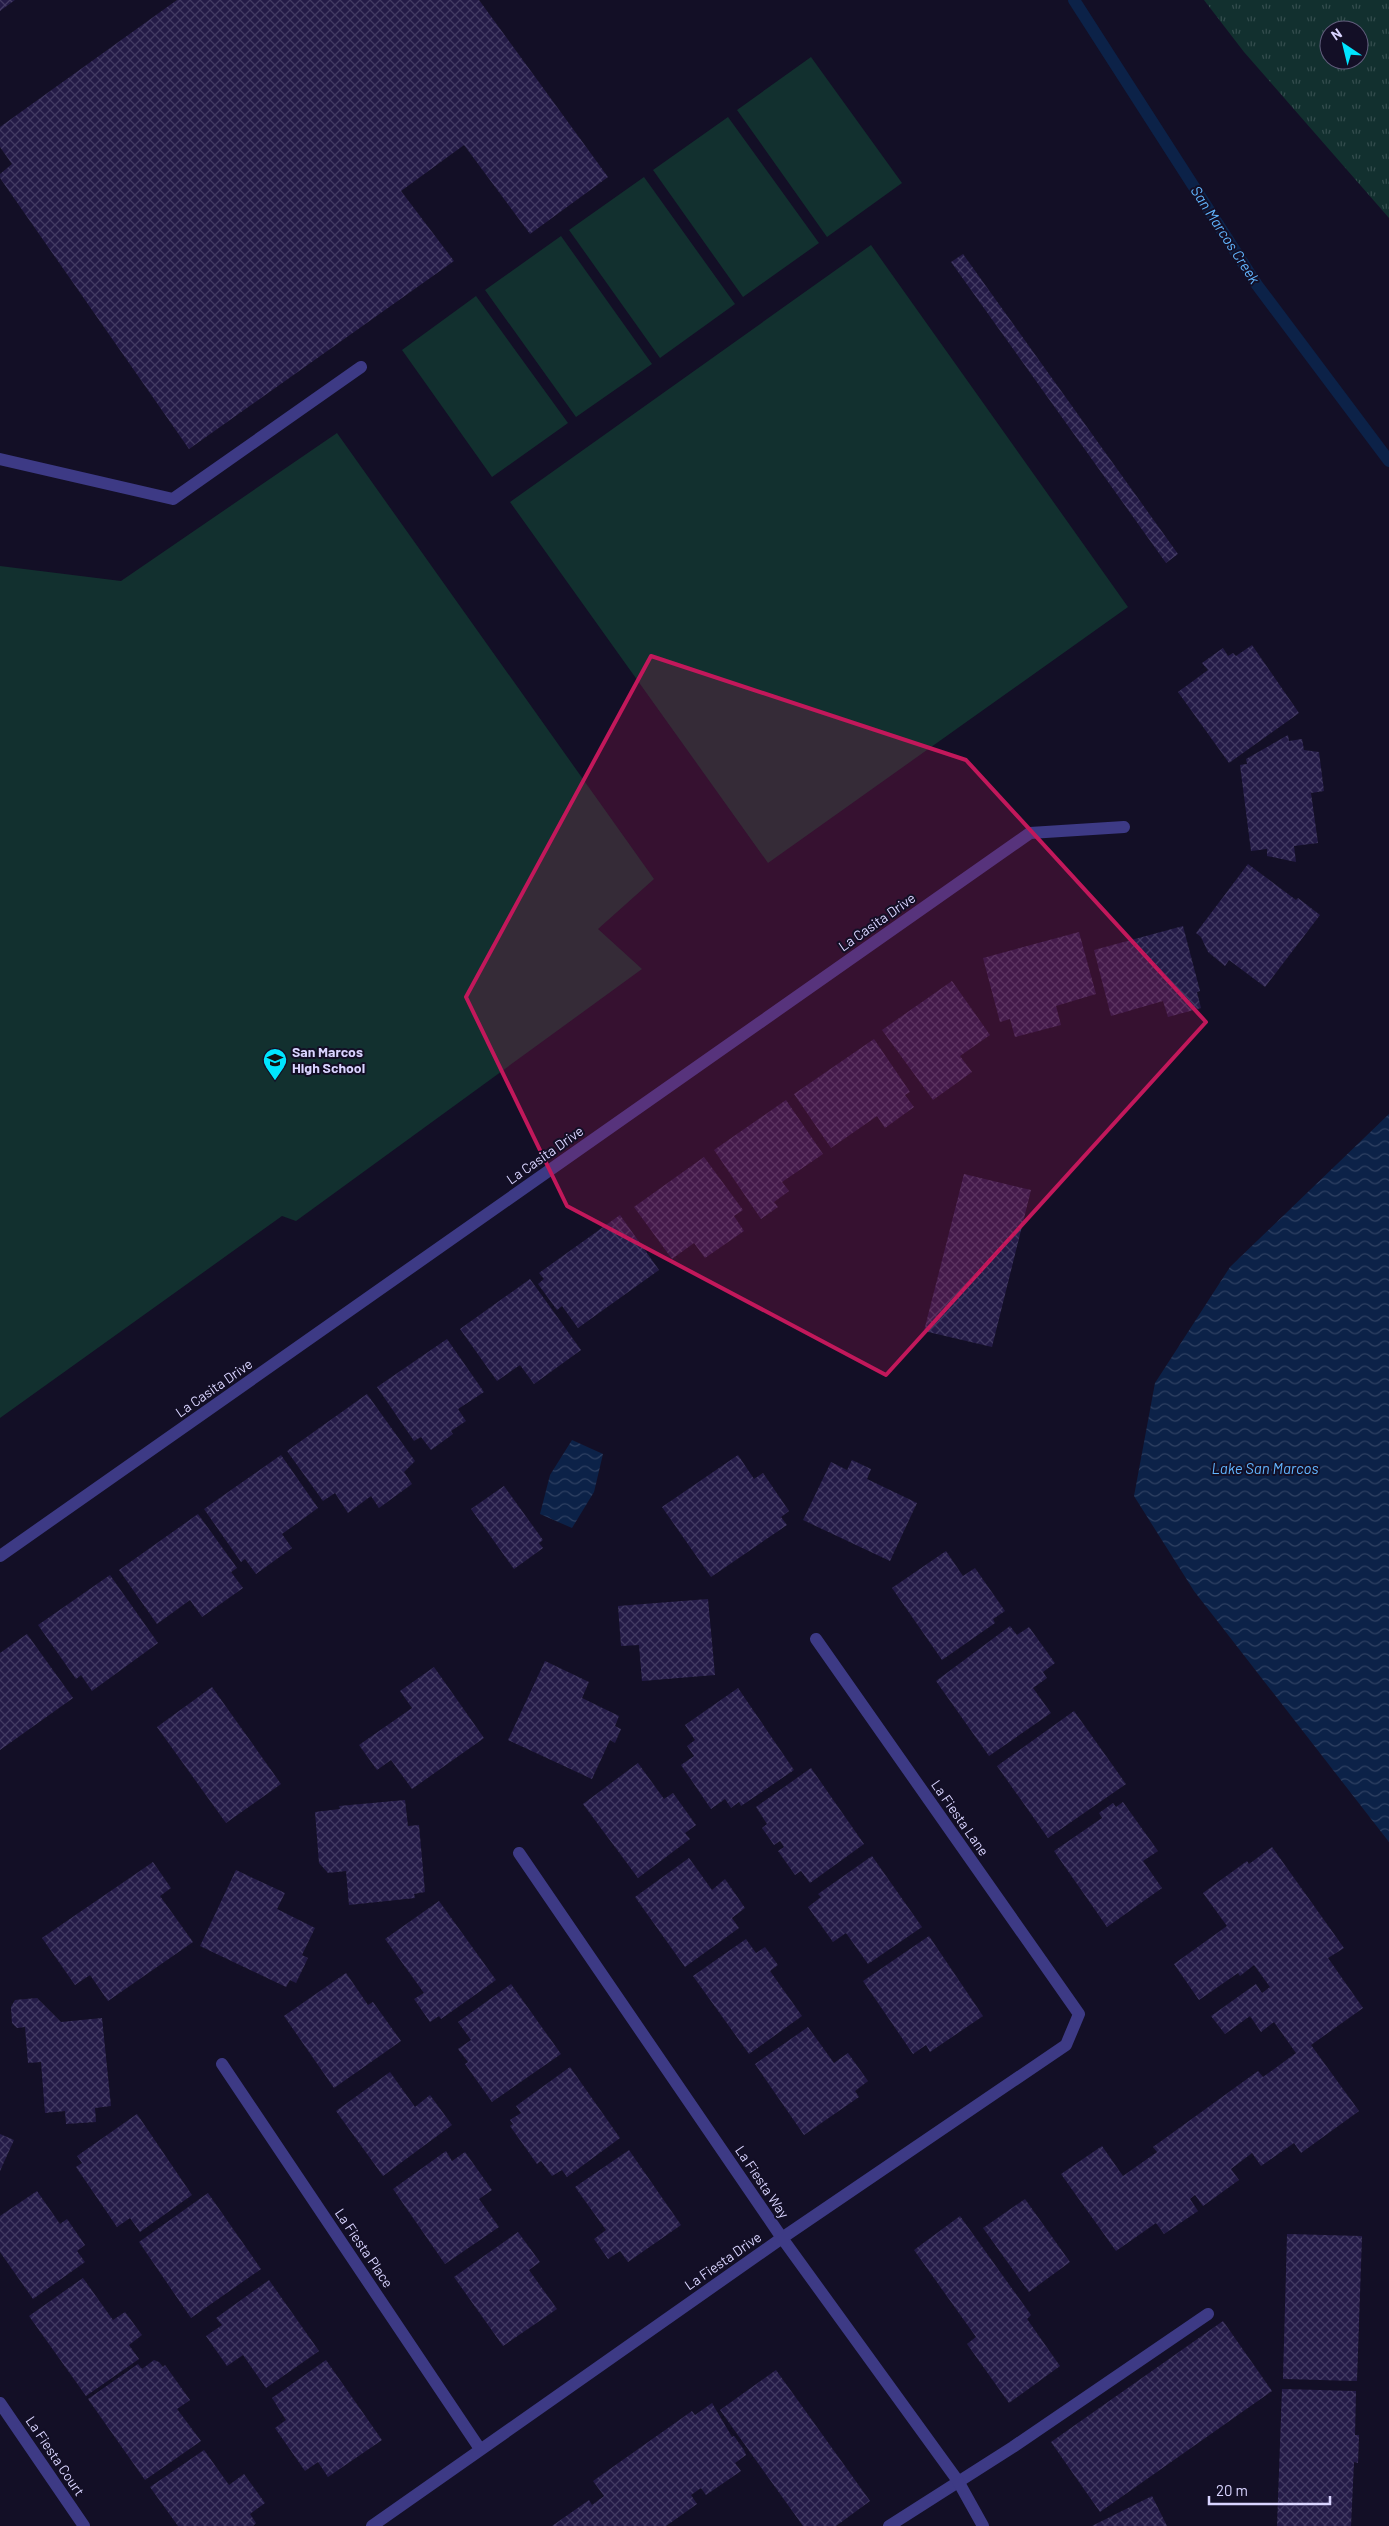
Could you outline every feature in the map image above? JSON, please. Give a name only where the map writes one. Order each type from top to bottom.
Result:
[{"type":"street","points":[[0,459],[173,499],[361,367]]},
{"type":"street","name":"La Casita Drive","points":[[0,1556],[1030,833],[1124,828]]},
{"type":"street","name":"La Fiesta Lane","points":[[816,1639],[1079,2014]]},
{"type":"street","name":"La Fiesta Way","points":[[520,1853],[782,2238],[958,2481],[983,2526]]},
{"type":"street","name":"La Fiesta Drive","points":[[372,2526],[782,2238],[1066,2045],[1079,2014]]},
{"type":"street","name":"La Fiesta Place","points":[[222,2064],[480,2449]]},
{"type":"street","points":[[889,2526],[1013,2447],[1208,2314]]},
{"type":"street","name":"La Fiesta Court","points":[[0,2403],[84,2526]]},
{"type":"highlighted area","points":[[651,656],[966,760],[1206,1022],[886,1375],[567,1206],[466,997]]},
{"type":"green space","points":[[1204,0],[1389,0],[1389,218],[1244,52]]},
{"type":"green space","points":[[811,57],[902,183],[827,237],[737,110]]},
{"type":"green space","points":[[728,117],[819,243],[743,297],[653,170]]},
{"type":"green space","points":[[644,177],[735,304],[660,358],[569,230]]},
{"type":"green space","points":[[561,236],[652,364],[576,417],[485,290]]},
{"type":"green space","points":[[871,245],[1128,607],[768,863],[510,502]]},
{"type":"green space","points":[[476,296],[568,423],[492,477],[402,350]]},
{"type":"green space","points":[[337,433],[654,879],[598,929],[642,969],[296,1221],[282,1216],[0,1418],[0,566],[121,581]]},
{"type":"water","name":"Lake San Marcos","points":[[1389,1114],[1389,1842],[1194,1591],[1134,1496],[1155,1383],[1230,1267]]},
{"type":"water","points":[[572,1440],[603,1454],[594,1492],[572,1528],[540,1514],[550,1475]]},
{"type":"building","points":[[0,0],[15,0],[0,11]]},
{"type":"building","points":[[177,0],[479,0],[608,177],[530,234],[464,145],[401,191],[454,261],[189,449],[0,178],[0,174],[12,164],[0,147],[0,127]]},
{"type":"building","points":[[963,254],[1178,554],[1166,563],[951,262]]},
{"type":"building","points":[[1252,645],[1299,713],[1229,763],[1178,692],[1208,670],[1202,663],[1223,648],[1228,656],[1233,653],[1236,656]]},
{"type":"building","points":[[1288,735],[1289,741],[1302,739],[1304,750],[1319,752],[1324,791],[1311,793],[1318,843],[1294,846],[1296,862],[1267,856],[1267,849],[1251,851],[1240,765],[1247,764],[1246,759]]},
{"type":"building","points":[[1248,864],[1296,900],[1298,898],[1320,915],[1265,987],[1229,960],[1225,966],[1208,952],[1201,937],[1196,933]]},
{"type":"building","points":[[1183,926],[1200,991],[1197,992],[1201,1008],[1168,1017],[1163,1001],[1111,1016],[1094,950]]},
{"type":"building","points":[[1079,932],[1096,994],[1056,1006],[1061,1025],[1015,1037],[1010,1019],[1000,1022],[983,958]]},
{"type":"building","points":[[952,981],[990,1035],[960,1056],[972,1072],[933,1100],[882,1030]]},
{"type":"building","points":[[874,1039],[910,1092],[905,1095],[914,1107],[885,1128],[877,1116],[831,1148],[794,1094]]},
{"type":"building","points":[[786,1100],[823,1154],[782,1182],[789,1191],[774,1202],[778,1207],[761,1219],[714,1150]]},
{"type":"building","points":[[704,1157],[743,1210],[734,1216],[744,1231],[705,1258],[694,1243],[672,1259],[634,1207]]},
{"type":"building","points":[[964,1174],[1031,1190],[992,1347],[924,1331]]},
{"type":"building","points":[[620,1215],[659,1270],[578,1328],[562,1306],[557,1310],[538,1284],[544,1279],[539,1273]]},
{"type":"building","points":[[530,1279],[581,1350],[534,1384],[520,1365],[497,1381],[460,1329]]},
{"type":"building","points":[[447,1339],[484,1392],[458,1409],[466,1421],[451,1431],[453,1434],[431,1450],[421,1437],[414,1441],[377,1387]]},
{"type":"building","points":[[367,1394],[415,1461],[404,1472],[412,1484],[379,1508],[371,1496],[348,1513],[335,1493],[323,1501],[287,1451]]},
{"type":"building","points":[[281,1455],[318,1508],[282,1534],[292,1548],[256,1574],[245,1559],[241,1562],[204,1509]]},
{"type":"building","points":[[738,1455],[754,1479],[763,1473],[789,1511],[781,1517],[787,1525],[711,1577],[662,1507]]},
{"type":"building","points":[[852,1460],[871,1469],[867,1479],[917,1503],[890,1561],[803,1520],[831,1462],[847,1470]]},
{"type":"building","points":[[504,1486],[543,1540],[539,1543],[543,1548],[514,1569],[471,1509]]},
{"type":"building","points":[[198,1514],[237,1568],[231,1572],[243,1588],[202,1617],[190,1600],[157,1624],[119,1570]]},
{"type":"building","points":[[946,1551],[963,1576],[975,1568],[1005,1611],[993,1619],[995,1623],[942,1660],[892,1588]]},
{"type":"building","points":[[110,1575],[158,1643],[92,1691],[81,1675],[76,1679],[38,1625]]},
{"type":"building","points":[[708,1599],[715,1675],[642,1681],[639,1645],[621,1646],[618,1606]]},
{"type":"building","points":[[1010,1626],[1017,1635],[1029,1627],[1055,1663],[1043,1672],[1047,1678],[1033,1688],[1051,1713],[989,1756],[936,1681]]},
{"type":"building","points":[[27,1634],[73,1698],[0,1750],[0,1653]]},
{"type":"building","points":[[545,1661],[589,1682],[582,1698],[619,1716],[615,1726],[621,1729],[615,1743],[610,1740],[592,1779],[508,1740]]},
{"type":"building","points":[[434,1667],[484,1738],[412,1789],[391,1760],[377,1770],[359,1745],[412,1708],[400,1691]]},
{"type":"building","points":[[212,1687],[281,1784],[226,1823],[157,1727]]},
{"type":"building","points":[[738,1688],[794,1770],[741,1806],[739,1802],[731,1808],[725,1799],[711,1809],[681,1765],[694,1756],[687,1746],[695,1740],[685,1725]]},
{"type":"building","points":[[1074,1711],[1126,1784],[1048,1838],[997,1766]]},
{"type":"building","points":[[638,1763],[664,1799],[673,1793],[696,1825],[685,1833],[690,1839],[638,1878],[583,1804]]},
{"type":"building","points":[[811,1768],[864,1844],[810,1883],[801,1871],[795,1875],[778,1851],[784,1847],[780,1841],[774,1845],[762,1828],[767,1824],[756,1807]]},
{"type":"building","points":[[405,1800],[408,1826],[419,1825],[425,1892],[414,1894],[415,1898],[349,1905],[346,1871],[328,1873],[319,1863],[315,1812],[340,1809],[339,1806]]},
{"type":"building","points":[[1123,1802],[1158,1851],[1143,1861],[1162,1888],[1107,1927],[1054,1851],[1102,1818],[1099,1813],[1113,1803],[1116,1807]]},
{"type":"building","points":[[1272,1847],[1344,1948],[1328,1958],[1363,2008],[1311,2045],[1359,2111],[1301,2153],[1294,2143],[1261,2166],[1252,2153],[1231,2169],[1239,2180],[1203,2206],[1195,2195],[1190,2199],[1198,2211],[1164,2234],[1156,2223],[1116,2251],[1061,2174],[1102,2146],[1123,2176],[1157,2152],[1153,2147],[1258,2071],[1263,2077],[1296,2053],[1274,2022],[1261,2032],[1250,2016],[1225,2034],[1211,2016],[1256,1984],[1262,1993],[1270,1987],[1254,1965],[1240,1976],[1238,1973],[1199,2000],[1174,1964],[1227,1926],[1203,1893],[1247,1861],[1249,1864]]},
{"type":"building","points":[[872,1856],[922,1927],[868,1964],[846,1933],[833,1942],[808,1907],[821,1897],[818,1894]]},
{"type":"building","points":[[689,1858],[712,1890],[725,1879],[745,1908],[732,1918],[739,1928],[685,1967],[635,1897]]},
{"type":"building","points":[[153,1862],[171,1888],[160,1896],[193,1942],[108,2001],[90,1975],[75,1985],[42,1938]]},
{"type":"building","points":[[236,1870],[285,1893],[277,1909],[315,1928],[302,1955],[308,1958],[296,1983],[290,1980],[286,1987],[200,1946]]},
{"type":"building","points":[[439,1901],[496,1980],[441,2019],[439,2016],[430,2022],[414,1999],[424,1993],[385,1939]]},
{"type":"building","points":[[929,1936],[983,2016],[930,2052],[926,2045],[913,2054],[863,1981]]},
{"type":"building","points":[[746,1939],[756,1953],[765,1947],[778,1965],[770,1971],[802,2016],[749,2054],[693,1976]]},
{"type":"building","points":[[346,1973],[368,2005],[373,2002],[401,2041],[334,2088],[284,2016]]},
{"type":"building","points":[[511,1984],[561,2054],[492,2102],[465,2064],[468,2062],[458,2049],[471,2040],[458,2022]]},
{"type":"building","points":[[37,1998],[61,2022],[102,2018],[111,2106],[95,2108],[96,2122],[66,2124],[65,2111],[45,2113],[41,2062],[28,2063],[25,2027],[17,2028],[12,2023],[11,2007],[15,2000]]},
{"type":"building","points":[[808,2027],[834,2063],[848,2053],[868,2081],[855,2091],[859,2097],[804,2135],[755,2064]]},
{"type":"building","points":[[570,2067],[620,2138],[567,2177],[562,2170],[552,2176],[541,2161],[537,2164],[510,2126],[513,2124],[510,2120],[521,2113],[516,2106]]},
{"type":"building","points":[[390,2072],[415,2107],[430,2095],[452,2125],[383,2176],[336,2111]]},
{"type":"building","points":[[137,2114],[192,2195],[140,2232],[130,2218],[117,2227],[76,2167],[82,2163],[77,2156]]},
{"type":"building","points":[[0,2134],[14,2140],[0,2171]]},
{"type":"building","points":[[629,2150],[681,2225],[628,2262],[620,2251],[608,2259],[594,2239],[606,2230],[575,2187]]},
{"type":"building","points":[[446,2151],[452,2161],[465,2152],[492,2190],[479,2199],[499,2227],[445,2264],[393,2189]]},
{"type":"building","points":[[37,2191],[60,2224],[67,2219],[85,2245],[77,2251],[85,2262],[33,2299],[0,2252],[0,2216]]},
{"type":"building","points":[[208,2193],[261,2269],[191,2318],[139,2242]]},
{"type":"building","points":[[1025,2199],[1070,2262],[1029,2292],[983,2228]]},
{"type":"building","points":[[960,2216],[1031,2315],[1027,2319],[1060,2366],[1009,2403],[967,2344],[976,2337],[914,2250]]},
{"type":"building","points":[[518,2232],[540,2262],[529,2270],[557,2309],[503,2346],[454,2277]]},
{"type":"building","points":[[1287,2234],[1362,2236],[1357,2381],[1283,2379]]},
{"type":"building","points":[[83,2278],[113,2320],[125,2312],[142,2335],[129,2345],[139,2359],[86,2396],[29,2316]]},
{"type":"building","points":[[269,2280],[319,2351],[266,2388],[243,2355],[227,2366],[206,2336],[222,2325],[216,2318]]},
{"type":"building","points":[[1223,2321],[1272,2391],[1100,2512],[1051,2442]]},
{"type":"building","points":[[154,2360],[163,2367],[165,2365],[190,2400],[177,2409],[201,2441],[145,2480],[88,2399],[138,2364],[142,2369]]},
{"type":"building","points":[[326,2360],[382,2440],[328,2477],[318,2462],[305,2471],[275,2428],[286,2420],[272,2398]]},
{"type":"building","points":[[776,2370],[870,2501],[836,2526],[803,2526],[720,2410]]},
{"type":"building","points":[[1282,2389],[1356,2391],[1355,2435],[1359,2435],[1358,2463],[1354,2462],[1351,2526],[1277,2526]]},
{"type":"building","points":[[712,2403],[732,2437],[734,2436],[744,2450],[746,2455],[735,2463],[741,2471],[706,2495],[701,2488],[691,2495],[697,2504],[666,2526],[552,2526],[589,2500],[592,2505],[604,2496],[593,2481],[692,2411],[695,2415]]},
{"type":"building","points":[[204,2450],[229,2485],[244,2474],[265,2503],[250,2514],[256,2523],[253,2526],[178,2526],[150,2487]]},
{"type":"building","points":[[1152,2496],[1167,2526],[1092,2526]]},
{"type":"waterway","name":"San Marcos Creek","points":[[1074,0],[1257,285],[1389,461]]},
{"type":"place","name":"San Marcos High School","points":[[275,1081]]}]
